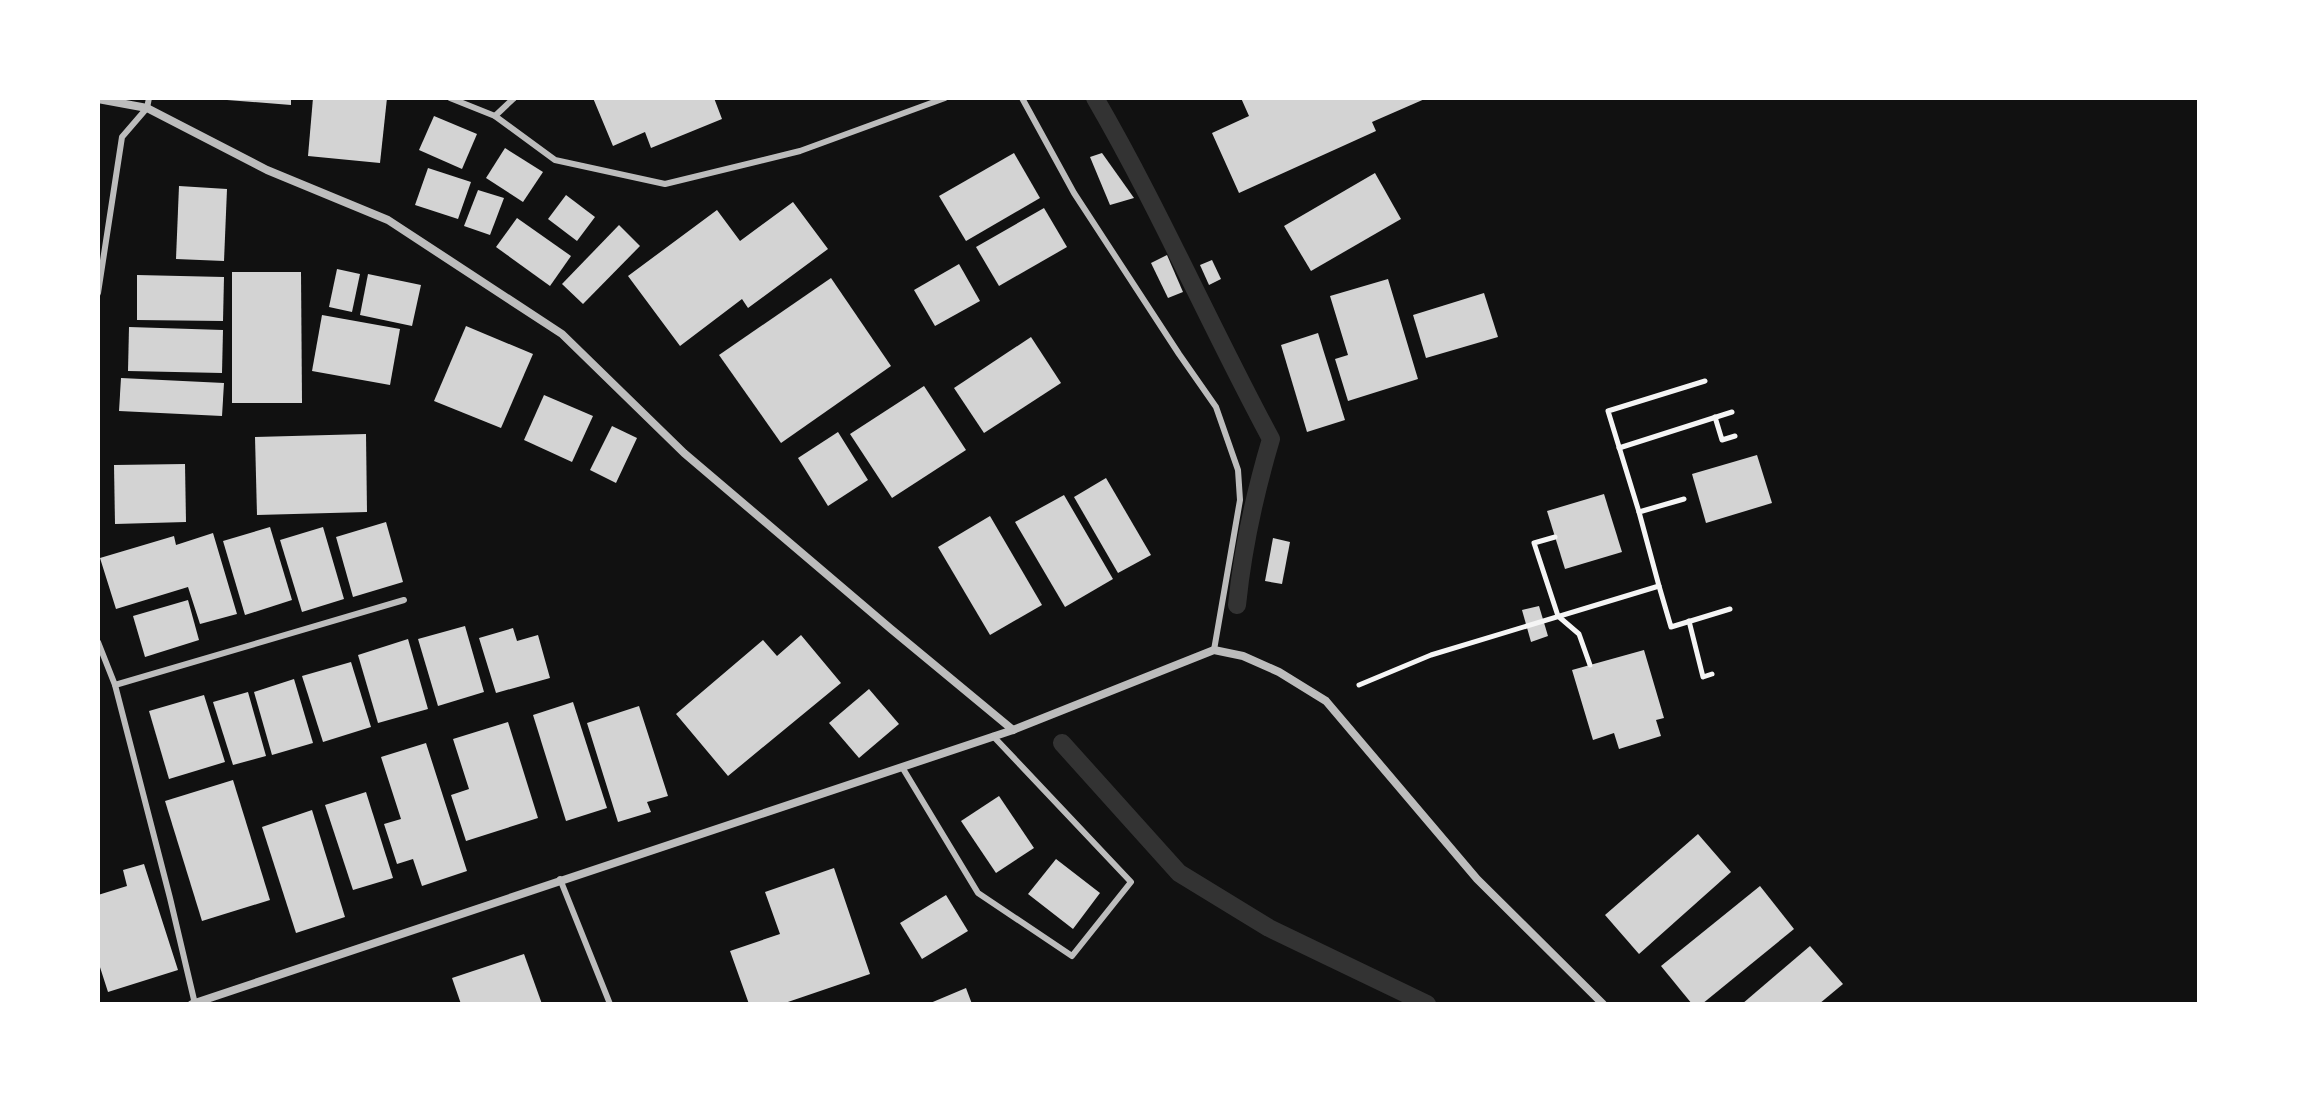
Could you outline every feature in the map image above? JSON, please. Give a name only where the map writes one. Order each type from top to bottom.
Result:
[{"type":"street","points":[[98,99],[148,103],[267,170],[388,220],[562,334],[684,453],[1013,730]]},
{"type":"street","points":[[194,1004],[560,879],[1013,730],[1214,650],[1243,656],[1279,672],[1326,701],[1477,879],[1603,1004]]},
{"type":"lane","points":[[450,98],[495,116],[555,160],[665,184],[800,151],[945,98]]},
{"type":"lane","points":[[495,116],[514,98]]},
{"type":"lane","points":[[1022,98],[1074,193],[1221,419],[1238,470],[1240,500],[1214,650]]},
{"type":"lane","points":[[98,293],[122,137],[148,103]]},
{"type":"lane","points":[[115,685],[404,600]]},
{"type":"lane","points":[[98,642],[115,685],[194,1004]]},
{"type":"lane","points":[[902,767],[978,893],[1072,956],[1131,882],[993,736]]},
{"type":"lane","points":[[560,879],[610,1004]]},
{"type":"path","points":[[1705,381],[1608,411],[1671,627],[1730,609]]},
{"type":"path","points":[[1619,448],[1732,412]]},
{"type":"path","points":[[1715,417],[1722,440],[1735,436]]},
{"type":"path","points":[[1639,512],[1684,499]]},
{"type":"path","points":[[1555,537],[1534,543],[1558,616],[1579,634],[1590,665]]},
{"type":"path","points":[[1362,684],[1431,655],[1659,586]]},
{"type":"path","points":[[1689,621],[1703,677],[1712,674]]},
{"type":"building","points":[[291,98],[291,105],[227,100]]},
{"type":"building","points":[[313,98],[387,98],[380,163],[308,156]]},
{"type":"building","points":[[593,98],[714,98],[722,119],[651,148],[645,132],[613,146]]},
{"type":"building","points":[[1241,98],[1427,98],[1372,122],[1376,131],[1239,193],[1212,133],[1249,116]]},
{"type":"building","points":[[434,116],[477,134],[462,169],[419,150]]},
{"type":"building","points":[[505,148],[543,172],[523,202],[486,178]]},
{"type":"building","points":[[1014,153],[1040,198],[966,241],[939,196]]},
{"type":"building","points":[[1102,153],[1134,198],[1110,205],[1090,157]]},
{"type":"building","points":[[428,168],[471,182],[458,219],[415,205]]},
{"type":"building","points":[[1375,173],[1401,219],[1311,271],[1284,226]]},
{"type":"building","points":[[179,186],[227,189],[224,261],[176,259]]},
{"type":"building","points":[[478,190],[504,198],[490,235],[464,226]]},
{"type":"building","points":[[566,195],[595,217],[577,241],[548,219]]},
{"type":"building","points":[[793,202],[828,249],[748,308],[742,299],[680,346],[628,276],[717,210],[740,241]]},
{"type":"building","points":[[1044,208],[1067,247],[999,286],[976,247]]},
{"type":"building","points":[[517,218],[571,256],[550,286],[496,247]]},
{"type":"building","points":[[619,225],[640,246],[583,304],[562,284]]},
{"type":"building","points":[[1167,255],[1183,292],[1168,298],[1151,263]]},
{"type":"building","points":[[1212,260],[1221,279],[1209,285],[1200,265]]},
{"type":"building","points":[[959,264],[980,301],[935,326],[914,290]]},
{"type":"building","points":[[337,269],[360,274],[352,312],[329,307]]},
{"type":"building","points":[[232,272],[301,272],[302,403],[232,403]]},
{"type":"building","points":[[368,274],[421,285],[412,326],[360,315]]},
{"type":"building","points":[[137,275],[224,277],[223,321],[137,320]]},
{"type":"building","points":[[831,278],[891,366],[781,443],[719,355]]},
{"type":"building","points":[[1388,279],[1418,379],[1348,401],[1335,359],[1348,355],[1330,296]]},
{"type":"building","points":[[1484,293],[1498,337],[1426,358],[1413,315]]},
{"type":"building","points":[[322,315],[400,329],[390,385],[312,371]]},
{"type":"building","points":[[466,326],[533,354],[501,428],[434,401]]},
{"type":"building","points":[[129,327],[223,330],[222,373],[128,371]]},
{"type":"building","points":[[1318,333],[1345,420],[1307,432],[1281,345]]},
{"type":"building","points":[[1031,337],[1061,383],[984,433],[954,388]]},
{"type":"building","points":[[121,378],[224,383],[222,416],[119,411]]},
{"type":"building","points":[[924,386],[966,450],[892,498],[850,434]]},
{"type":"building","points":[[544,395],[593,416],[572,462],[524,440]]},
{"type":"building","points":[[612,426],[637,438],[616,483],[590,470]]},
{"type":"building","points":[[838,432],[868,480],[828,506],[798,458]]},
{"type":"building","points":[[366,434],[367,512],[257,515],[255,437]]},
{"type":"building","points":[[1757,455],[1772,503],[1706,523],[1692,474]]},
{"type":"building","points":[[185,464],[186,522],[115,524],[114,465]]},
{"type":"building","points":[[1106,478],[1151,555],[1118,573],[1074,497]]},
{"type":"building","points":[[1604,494],[1622,552],[1565,569],[1547,511]]},
{"type":"building","points":[[1064,495],[1113,579],[1065,607],[1015,522]]},
{"type":"building","points":[[990,516],[1042,605],[990,635],[938,547]]},
{"type":"building","points":[[386,522],[403,582],[353,597],[336,537]]},
{"type":"building","points":[[270,527],[292,600],[245,615],[223,541]]},
{"type":"building","points":[[323,527],[344,599],[302,612],[280,540]]},
{"type":"building","points":[[213,533],[237,614],[200,624],[188,587],[116,609],[100,558],[174,536],[176,545]]},
{"type":"building","points":[[1273,538],[1290,542],[1282,584],[1265,581]]},
{"type":"building","points":[[188,600],[199,640],[145,657],[133,616]]},
{"type":"building","points":[[1539,606],[1548,636],[1531,642],[1522,610]]},
{"type":"building","points":[[465,626],[484,692],[438,706],[418,639]]},
{"type":"building","points":[[513,628],[517,641],[538,635],[550,678],[496,693],[479,638]]},
{"type":"building","points":[[801,635],[841,683],[728,776],[676,714],[763,640],[777,656]]},
{"type":"building","points":[[408,639],[428,709],[378,723],[358,655]]},
{"type":"building","points":[[1644,650],[1664,718],[1656,720],[1661,736],[1619,749],[1614,733],[1593,740],[1572,670]]},
{"type":"building","points":[[351,662],[371,727],[323,742],[302,676]]},
{"type":"building","points":[[294,679],[313,743],[272,755],[254,692]]},
{"type":"building","points":[[869,689],[899,724],[859,758],[829,723]]},
{"type":"building","points":[[248,692],[266,756],[233,765],[213,702]]},
{"type":"building","points":[[204,695],[225,762],[169,779],[149,711]]},
{"type":"building","points":[[573,702],[607,808],[566,821],[533,715]]},
{"type":"building","points":[[639,706],[668,796],[647,802],[651,812],[618,822],[587,723]]},
{"type":"building","points":[[508,722],[538,818],[466,841],[451,795],[469,789],[453,739]]},
{"type":"building","points":[[426,743],[467,871],[422,886],[413,859],[397,864],[384,824],[401,819],[381,757]]},
{"type":"building","points":[[233,780],[270,900],[202,921],[165,801]]},
{"type":"building","points":[[366,792],[393,878],[353,890],[325,805]]},
{"type":"building","points":[[999,796],[1034,848],[996,873],[961,821]]},
{"type":"building","points":[[312,810],[345,917],[296,933],[262,827]]},
{"type":"building","points":[[1698,834],[1731,872],[1639,954],[1605,915]]},
{"type":"building","points":[[1056,859],[1100,893],[1073,929],[1028,894]]},
{"type":"building","points":[[144,864],[178,970],[108,992],[98,961],[98,895],[127,886],[123,870]]},
{"type":"building","points":[[834,868],[870,974],[782,1004],[749,1004],[730,951],[780,934],[765,892]]},
{"type":"building","points":[[1760,886],[1794,929],[1702,1004],[1692,1004],[1661,966]]},
{"type":"building","points":[[946,895],[968,931],[922,959],[900,923]]},
{"type":"building","points":[[1810,946],[1843,984],[1819,1004],[1742,1004]]},
{"type":"building","points":[[524,954],[542,1004],[461,1004],[452,978]]},
{"type":"building","points":[[966,988],[972,1004],[928,1004]]},
{"type":"waterway","points":[[1095,98],[1271,439],[1250,521],[1237,605]]},
{"type":"waterway","points":[[1062,743],[1179,873],[1269,928],[1427,1004]]}]
